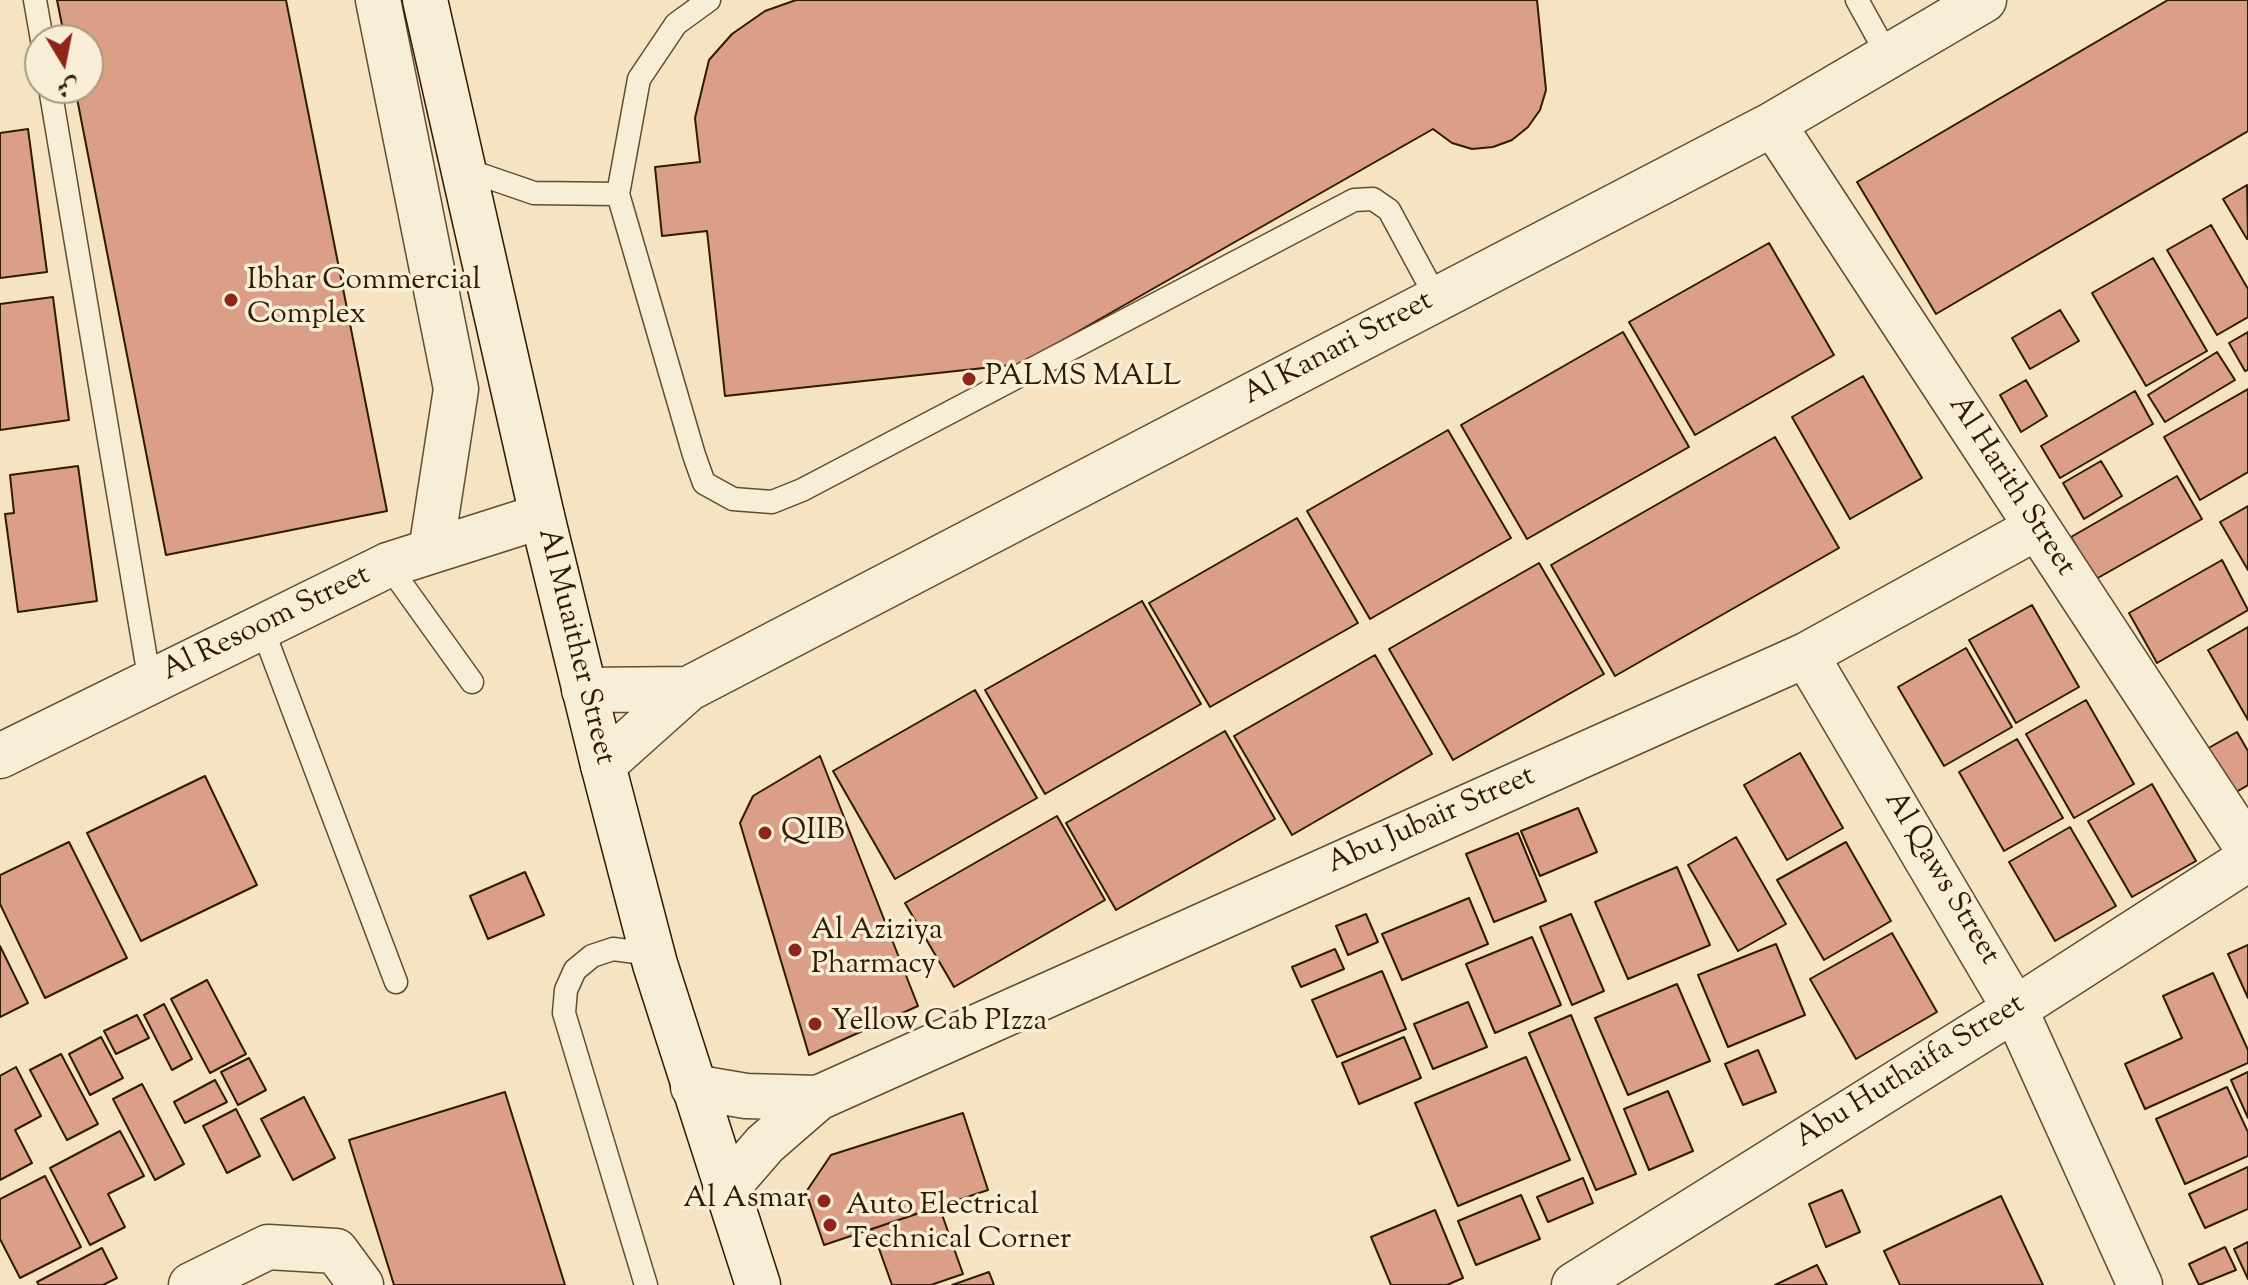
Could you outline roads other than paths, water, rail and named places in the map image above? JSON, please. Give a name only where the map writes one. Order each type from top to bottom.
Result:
[{"type":"street","points":[[378,0],[456,389],[431,551]]},
{"type":"street","name":"Al Muaither Street","points":[[425,0],[542,516],[603,765],[655,964],[758,1285]]},
{"type":"street","points":[[436,44],[446,0]]},
{"type":"street","name":"Al Kanari Street","points":[[603,765],[688,689],[1773,124],[1984,0]]},
{"type":"street","name":"Al Harith Street","points":[[1773,124],[2248,849]]},
{"type":"street","name":"Al Resoom Street","points":[[0,756],[388,565],[542,516]]},
{"type":"street","name":"Abu Jubair Street","points":[[725,1190],[765,1144],[818,1098],[1806,655],[2036,528]]},
{"type":"street","name":"Al Qaws Street","points":[[1806,655],[2015,1009],[2140,1285]]},
{"type":"street","name":"Al Kanari Street","points":[[584,690],[688,689]]},
{"type":"street","name":"Abu Huthaifa Street","points":[[1574,1285],[2248,859]]},
{"type":"street","name":"Abu Jubair Street","points":[[693,1087],[746,1096],[818,1098]]},
{"type":"street","points":[[191,1285],[268,1247],[336,1251],[361,1285]]},
{"type":"lane","points":[[35,0],[39,24]]},
{"type":"lane","points":[[709,0],[676,24],[639,79],[618,194],[704,483],[733,499],[772,502],[802,490],[1354,200],[1373,199],[1389,210],[1437,299]]},
{"type":"lane","points":[[1857,0],[1888,56]]},
{"type":"lane","points":[[53,104],[150,683]]},
{"type":"lane","points":[[464,169],[534,193],[618,194]]},
{"type":"lane","points":[[388,565],[472,682]]},
{"type":"lane","points":[[261,625],[396,982]]},
{"type":"lane","points":[[646,1285],[564,1013],[566,990],[575,970],[592,956],[613,949],[636,952],[655,964]]},
{"type":"place","name":"Ibhar Commercial Complex","points":[[231,300]]},
{"type":"place","name":"PALMS MALL","points":[[969,379]]},
{"type":"place","name":"QIIB","points":[[765,833]]},
{"type":"place","name":"Al Aziziya Pharmacy","points":[[795,950]]},
{"type":"place","name":"Yellow Cab PIzza","points":[[815,1024]]},
{"type":"place","name":"Al Asmar","points":[[824,1201]]},
{"type":"place","name":"Auto Electrical Technical Corner","points":[[830,1225]]}]
